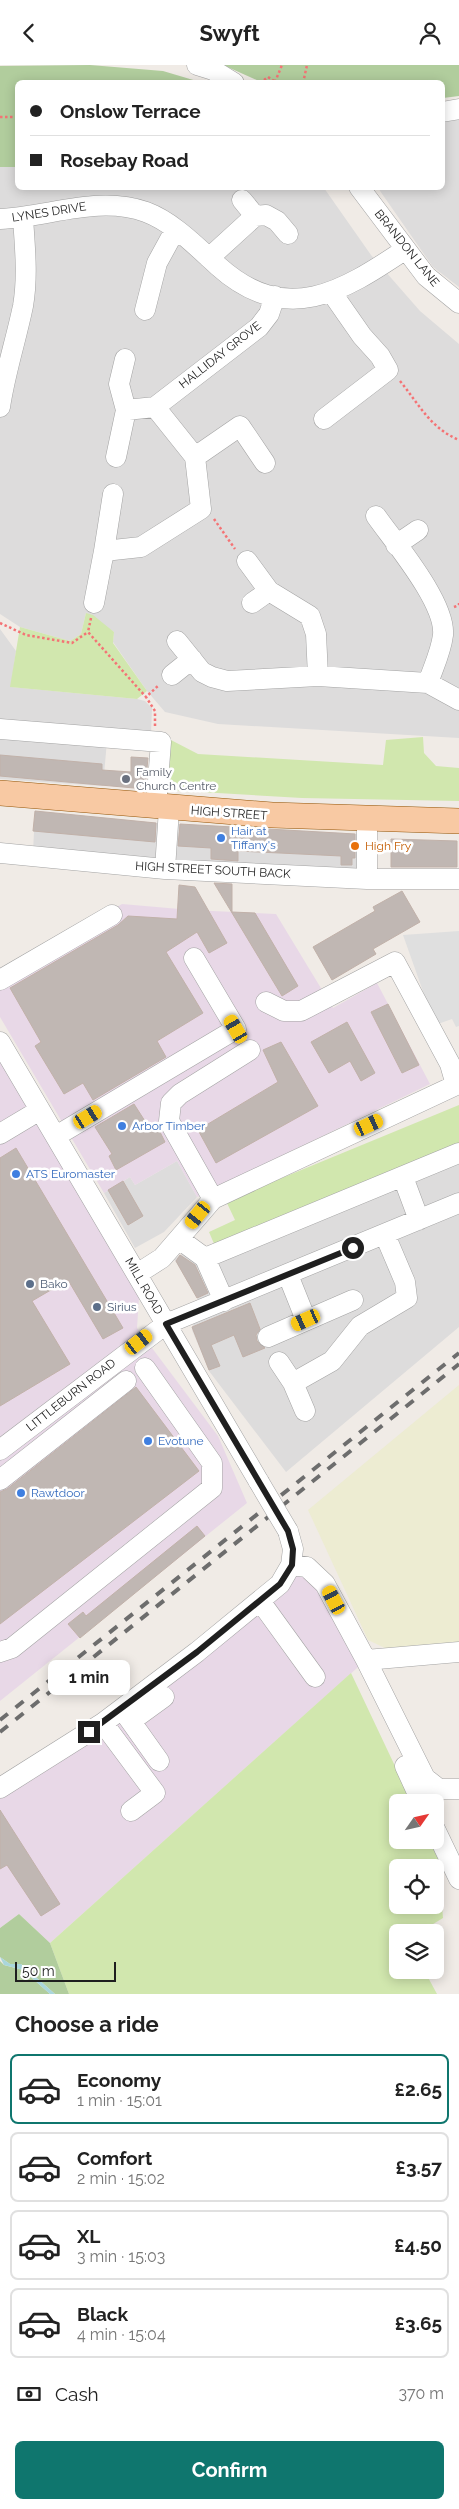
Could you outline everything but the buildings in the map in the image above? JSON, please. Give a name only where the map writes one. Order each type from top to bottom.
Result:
[{"type":"main road","name":"HIGH STREET","points":[[0,793],[162,808],[367,820],[459,821]]},
{"type":"street","points":[[197,65],[213,70],[229,80]]},
{"type":"street","points":[[445,111],[459,109]]},
{"type":"street","name":"BRANDON LANE","points":[[361,190],[436,286],[459,303]]},
{"type":"street","points":[[242,200],[255,216]]},
{"type":"street","name":"LYNES DRIVE","points":[[0,219],[23,218],[98,204],[115,204],[147,213],[175,229],[234,280],[253,291],[275,296],[300,298],[332,293],[362,278],[406,249]]},
{"type":"street","points":[[209,258],[255,216],[266,215],[272,218],[288,234]]},
{"type":"street","points":[[0,407],[2,378],[23,306],[26,271],[23,218]]},
{"type":"street","points":[[145,310],[156,263],[175,229]]},
{"type":"street","points":[[324,419],[388,370],[380,356],[362,336],[332,293]]},
{"type":"street","name":"HALLIDAY GROVE","points":[[155,407],[259,327],[269,314],[275,296]]},
{"type":"street","points":[[116,457],[124,419],[119,384],[125,359]]},
{"type":"street","points":[[104,551],[142,547],[201,509],[195,457],[155,407],[124,419]]},
{"type":"street","points":[[195,457],[240,426],[265,463]]},
{"type":"street","points":[[94,603],[113,494]]},
{"type":"street","points":[[376,516],[433,599],[443,622],[440,651],[428,683]]},
{"type":"street","points":[[396,545],[418,530]]},
{"type":"street","points":[[247,561],[269,591],[310,616],[316,634],[318,676]]},
{"type":"street","points":[[252,603],[269,591]]},
{"type":"street","points":[[177,641],[202,672],[227,681],[318,676],[428,683],[459,700]]},
{"type":"street","points":[[172,675],[192,659]]},
{"type":"street","points":[[0,729],[161,742],[165,869]]},
{"type":"street","points":[[367,820],[367,879]]},
{"type":"street","name":"HIGH STREET SOUTH BACK","points":[[0,853],[165,869],[367,879],[458,879]]},
{"type":"street","points":[[0,981],[112,915]]},
{"type":"street","points":[[56,1136],[236,1029],[194,958]]},
{"type":"street","points":[[137,1274],[162,1258],[213,1199],[456,1085],[455,1060],[395,962],[301,1011],[284,1011],[266,1002]]},
{"type":"street","name":"MILL ROAD","points":[[0,1042],[288,1531],[293,1549],[292,1565]]},
{"type":"street","points":[[213,1199],[170,1121],[171,1103],[180,1094],[250,1050]]},
{"type":"street","points":[[0,1135],[40,1110]]},
{"type":"street","points":[[205,1257],[459,1153]]},
{"type":"street","points":[[403,1177],[419,1220]]},
{"type":"street","name":"LITTLEBURN ROAD","points":[[0,1450],[166,1324],[459,1203]]},
{"type":"street","points":[[293,1383],[332,1361],[360,1326],[407,1298],[405,1282],[385,1235]]},
{"type":"street","points":[[179,1239],[205,1257],[224,1301]]},
{"type":"street","points":[[288,1275],[306,1320]]},
{"type":"street","points":[[268,1337],[352,1300]]},
{"type":"street","points":[[279,1361],[293,1383],[305,1411]]},
{"type":"street","points":[[0,1652],[12,1648],[212,1488],[212,1463],[145,1369]]},
{"type":"street","points":[[0,1480],[126,1381]]},
{"type":"street","points":[[126,1715],[280,1584],[292,1565],[307,1567],[325,1584],[363,1654],[425,1778],[439,1789],[459,1789]]},
{"type":"street","points":[[260,1601],[315,1677]]},
{"type":"street","points":[[418,1794],[356,1658],[363,1654],[459,1652]]},
{"type":"street","points":[[0,1788],[104,1723],[164,1697]]},
{"type":"street","points":[[126,1715],[159,1761]]},
{"type":"street","points":[[104,1723],[155,1793],[131,1811]]},
{"type":"street","points":[[444,1848],[459,1879]]},
{"type":"path","points":[[277,80],[282,65]]},
{"type":"path","points":[[304,80],[307,65]]},
{"type":"path","points":[[0,117],[15,117]]},
{"type":"path","points":[[388,370],[401,381],[427,419],[446,435],[459,440]]},
{"type":"path","points":[[201,509],[212,516],[238,554],[247,561]]},
{"type":"path","points":[[0,623],[26,635],[72,643],[88,632],[94,603]]},
{"type":"path","points":[[88,632],[146,697],[155,711],[155,741]]},
{"type":"path","points":[[146,697],[172,675]]},
{"type":"shaded area","points":[[459,109],[459,287],[433,267],[379,190],[445,190],[445,112]]},
{"type":"shaded area","points":[[0,167],[15,167],[15,190],[325,190],[371,255],[420,311],[459,344],[459,738],[218,724],[165,712],[147,691],[113,642],[114,632],[86,613],[81,634],[70,641],[20,627],[0,614]]},
{"type":"shaded area","points":[[0,629],[16,651],[11,687],[137,699],[145,701],[152,708],[151,734],[108,730],[103,786],[0,779]]},
{"type":"shaded area","points":[[35,812],[159,823],[363,834],[361,873],[33,852]]},
{"type":"shaded area","points":[[122,904],[191,910],[276,914],[333,1008],[377,983],[430,1084],[197,1197],[177,1161],[135,1185],[130,1177],[104,1193],[0,1017],[0,975]]},
{"type":"shaded area","points":[[459,931],[459,1026],[456,1027],[452,1019],[435,1025],[403,935]]},
{"type":"shaded area","points":[[0,1059],[139,1297],[137,1328],[218,1436],[247,1503],[0,1701]]},
{"type":"shaded area","points":[[459,1146],[459,1327],[286,1472],[209,1371],[192,1330],[198,1299],[174,1259],[187,1251],[215,1246]]},
{"type":"shaded area","points":[[177,1161],[197,1197],[164,1232],[135,1248],[104,1193],[130,1177],[135,1185]]},
{"type":"shaded area","points":[[307,1567],[366,1660],[50,1943],[19,1914],[0,1928],[0,1788]]},
{"type":"green space","points":[[90,65],[163,71],[193,80],[15,80],[15,167],[0,167],[0,66]]},
{"type":"green space","points":[[223,65],[459,65],[459,96],[445,98],[445,80],[257,80]]},
{"type":"green space","points":[[86,613],[93,615],[114,632],[113,643],[147,691],[137,699],[10,687],[20,627],[70,641],[81,634]]},
{"type":"green space","points":[[423,737],[424,753],[436,766],[459,768],[459,801],[302,798],[166,790],[169,739],[198,754],[383,765],[386,740]]},
{"type":"green space","points":[[459,1105],[459,1146],[215,1246],[209,1232],[235,1220],[226,1201]]},
{"type":"green space","points":[[459,1385],[459,1645],[389,1650],[368,1640],[308,1510]]},
{"type":"green space","points":[[351,1673],[408,1794],[389,1794],[389,1849],[434,1849],[438,1858],[389,1859],[389,1914],[443,1914],[443,1918],[433,1924],[389,1924],[389,1979],[429,1979],[437,1994],[69,1994],[50,1943]]},
{"type":"green space","points":[[19,1914],[50,1943],[69,1994],[55,1994],[21,1964],[10,1964],[0,1957],[0,1928]]},
{"type":"green space","points":[[0,1961],[4,1965],[23,1970],[50,1994],[0,1994]]},
{"type":"water","points":[[0,1957],[10,1964],[21,1964],[55,1994],[50,1994],[23,1970],[4,1965]]},
{"type":"railway","points":[[0,1720],[459,1353]]},
{"type":"railway","points":[[0,1732],[459,1364]]},
{"type":"place","name":"Family Church Centre","points":[[126,779]]},
{"type":"place","name":"Hair at Tiffany's","points":[[221,838]]},
{"type":"place","name":"High Fry","points":[[355,846]]},
{"type":"place","name":"Arbor Timber","points":[[122,1126]]},
{"type":"place","name":"ATS Euromaster","points":[[16,1174]]},
{"type":"place","name":"Bako","points":[[30,1284]]},
{"type":"place","name":"Sirius","points":[[97,1307]]},
{"type":"place","name":"Evotune","points":[[148,1441]]},
{"type":"place","name":"Rawtdoor","points":[[21,1493]]},
{"type":"route","points":[[89,1732],[104,1723],[197,1652],[260,1601],[280,1584],[292,1565],[293,1549],[288,1531],[166,1324],[353,1248]]}]
